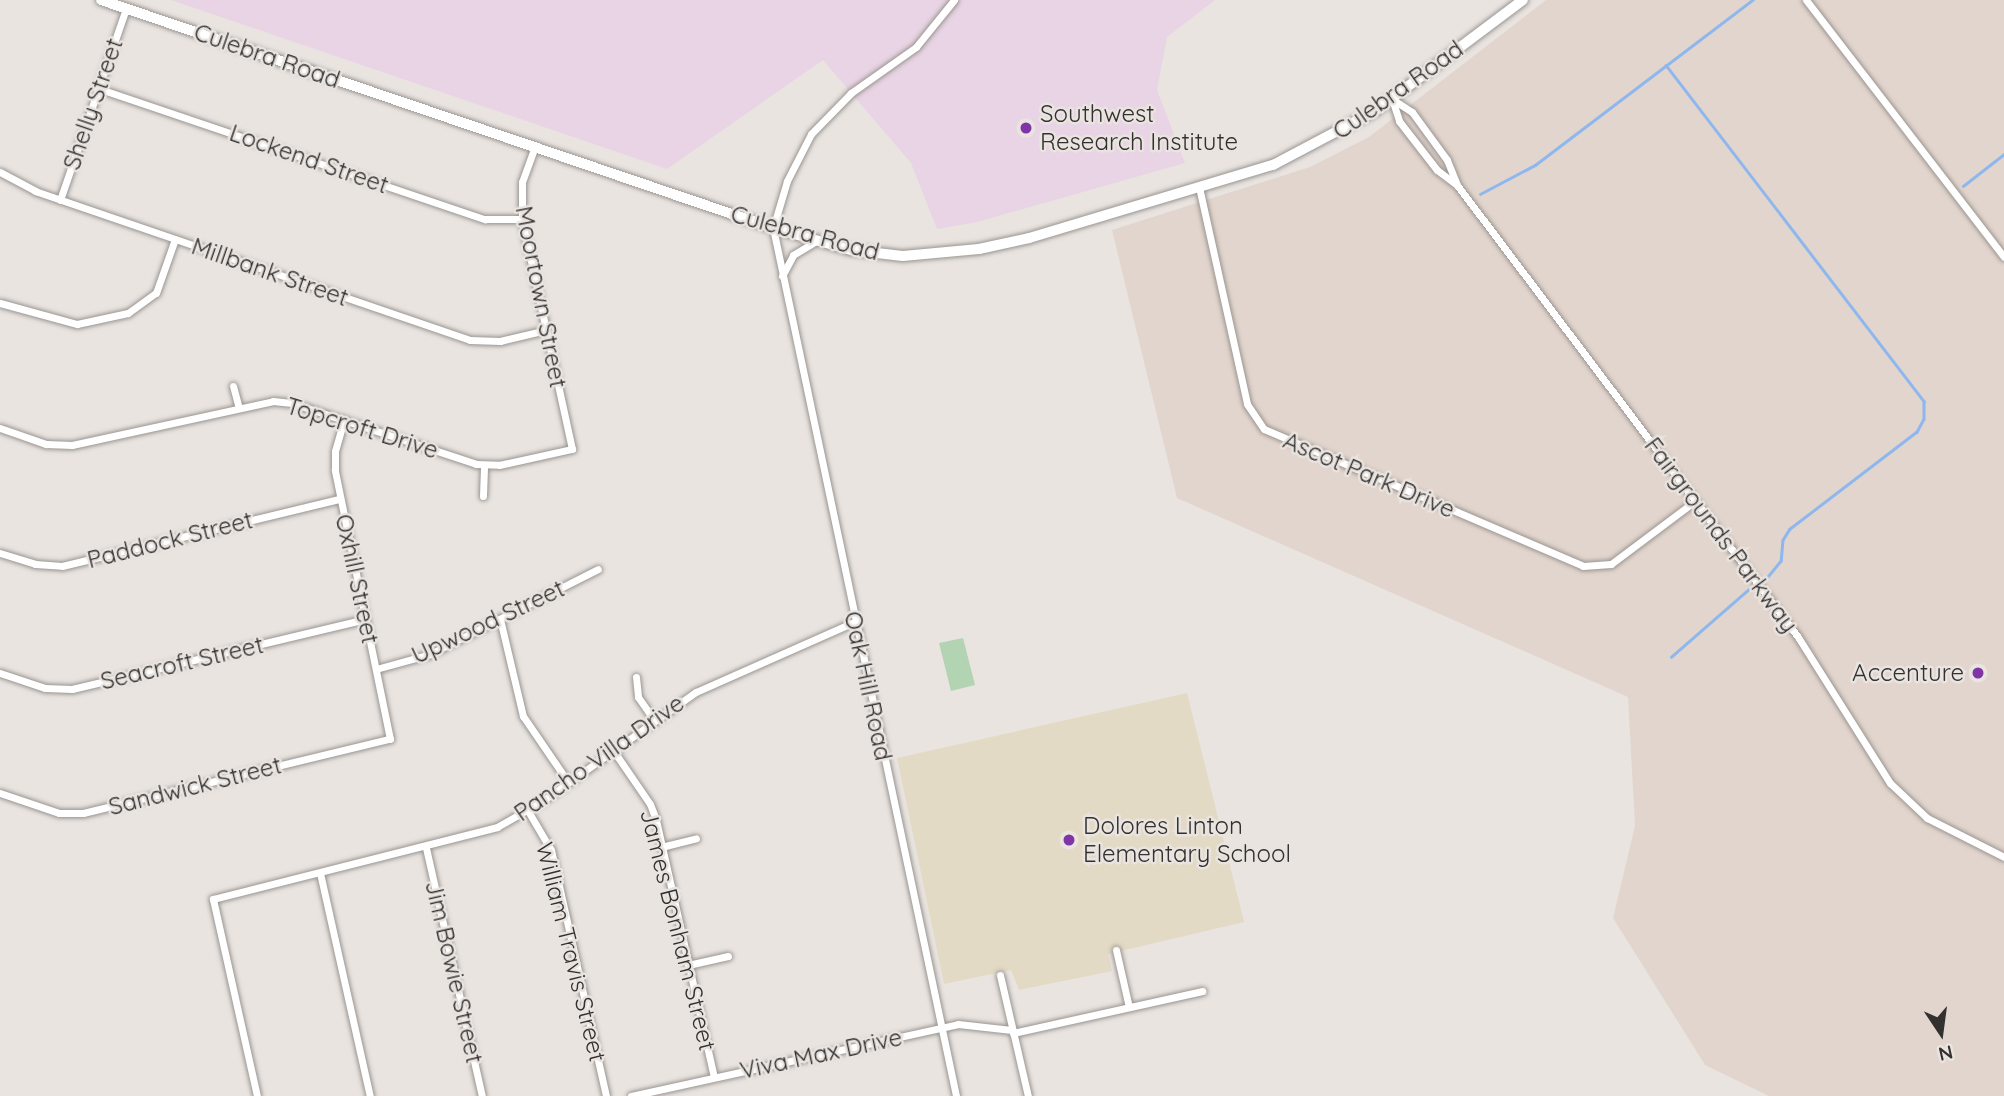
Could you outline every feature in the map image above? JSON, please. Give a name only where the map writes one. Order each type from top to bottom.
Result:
[{"type":"main road","name":"Culebra Road","points":[[101,0],[773,228],[816,241],[903,256],[979,249],[1273,165],[1353,125],[1392,99],[1523,0]]},
{"type":"street","points":[[773,228],[787,181],[811,134],[851,93],[916,47],[954,0]]},
{"type":"street","points":[[1806,0],[2004,257]]},
{"type":"street","name":"Shelly Street","points":[[60,200],[126,8]]},
{"type":"street","name":"Lockend Street","points":[[97,88],[485,219],[522,219]]},
{"type":"street","name":"Fairgrounds Parkway","points":[[1392,99],[1419,121],[1447,160],[1457,186]]},
{"type":"street","name":"Fairgrounds Parkway","points":[[1392,99],[1399,121],[1437,170],[1457,186],[1798,637],[1901,796],[1941,827],[2004,857]]},
{"type":"street","name":"Moortown Street","points":[[535,147],[522,182],[522,219],[572,449]]},
{"type":"street","name":"Millbank Street","points":[[0,172],[60,200],[470,340],[500,341],[546,330]]},
{"type":"street","name":"Ascot Park Drive","points":[[1199,187],[1247,404],[1264,429],[1583,566],[1611,564],[1695,500]]},
{"type":"street","name":"Oak Hill Road","points":[[773,228],[956,1096]]},
{"type":"street","points":[[0,303],[77,324],[128,313],[156,293],[175,239]]},
{"type":"street","points":[[781,276],[792,256],[816,241]]},
{"type":"street","points":[[233,386],[238,405]]},
{"type":"street","name":"Topcroft Drive","points":[[0,428],[46,444],[72,445],[238,405],[292,402],[484,465],[572,449]]},
{"type":"street","name":"Oxhill Street","points":[[344,419],[335,451],[340,499],[390,739]]},
{"type":"street","points":[[483,496],[484,465]]},
{"type":"street","name":"Paddock Street","points":[[0,553],[44,566],[71,564],[340,499]]},
{"type":"street","name":"Upwood Street","points":[[376,669],[417,659],[598,569]]},
{"type":"street","points":[[500,619],[523,716],[568,782]]},
{"type":"street","name":"Seacroft Street","points":[[0,673],[45,688],[72,689],[365,620]]},
{"type":"street","name":"Pancho Villa Drive","points":[[257,1096],[213,899],[472,837],[528,811],[704,687],[854,622]]},
{"type":"street","points":[[636,677],[638,697],[655,721]]},
{"type":"street","name":"Sandwick Street","points":[[0,793],[59,813],[83,813],[390,739]]},
{"type":"street","name":"James Bonham Street","points":[[613,750],[650,804],[714,1077]]},
{"type":"street","name":"William Travis Street","points":[[528,811],[551,850],[606,1096]]},
{"type":"street","points":[[661,847],[696,838]]},
{"type":"street","name":"Jim Bowie Street","points":[[426,848],[482,1096]]},
{"type":"street","points":[[320,873],[370,1096]]},
{"type":"street","points":[[1116,950],[1129,1007]]},
{"type":"street","points":[[688,965],[729,956]]},
{"type":"street","points":[[1000,975],[1028,1096]]},
{"type":"street","name":"Viva Max Drive","points":[[631,1096],[941,1027],[973,1023],[1013,1031],[1202,991]]},
{"type":"shaded area","name":"Southwest Research Institute","points":[[171,0],[1215,0],[1167,37],[1157,90],[1185,163],[977,222],[937,229],[911,163],[823,60],[667,169]]},
{"type":"shaded area","points":[[1546,0],[2004,0],[2004,1096],[1769,1096],[1705,1065],[1613,918],[1635,826],[1628,697],[1177,498],[1112,230],[1310,167],[1369,137]]},
{"type":"shaded area","name":"Dolores Linton Elementary School","points":[[1187,693],[1244,922],[1108,954],[1112,971],[1019,990],[1011,970],[944,984],[897,758]]},
{"type":"green space","points":[[963,638],[975,685],[951,691],[939,643]]},
{"type":"waterway","points":[[1480,194],[1535,165],[1752,0]]},
{"type":"waterway","points":[[1666,65],[1924,401],[1924,419],[1917,432],[1790,529],[1783,540],[1781,561],[1768,577]]},
{"type":"waterway","points":[[1963,186],[2004,154]]},
{"type":"waterway","points":[[1671,657],[1749,589]]},
{"type":"place","name":"Southwest Research Institute","points":[[1026,128]]},
{"type":"place","name":"Accenture","points":[[1978,673]]},
{"type":"place","name":"Dolores Linton Elementary School","points":[[1069,840]]}]
